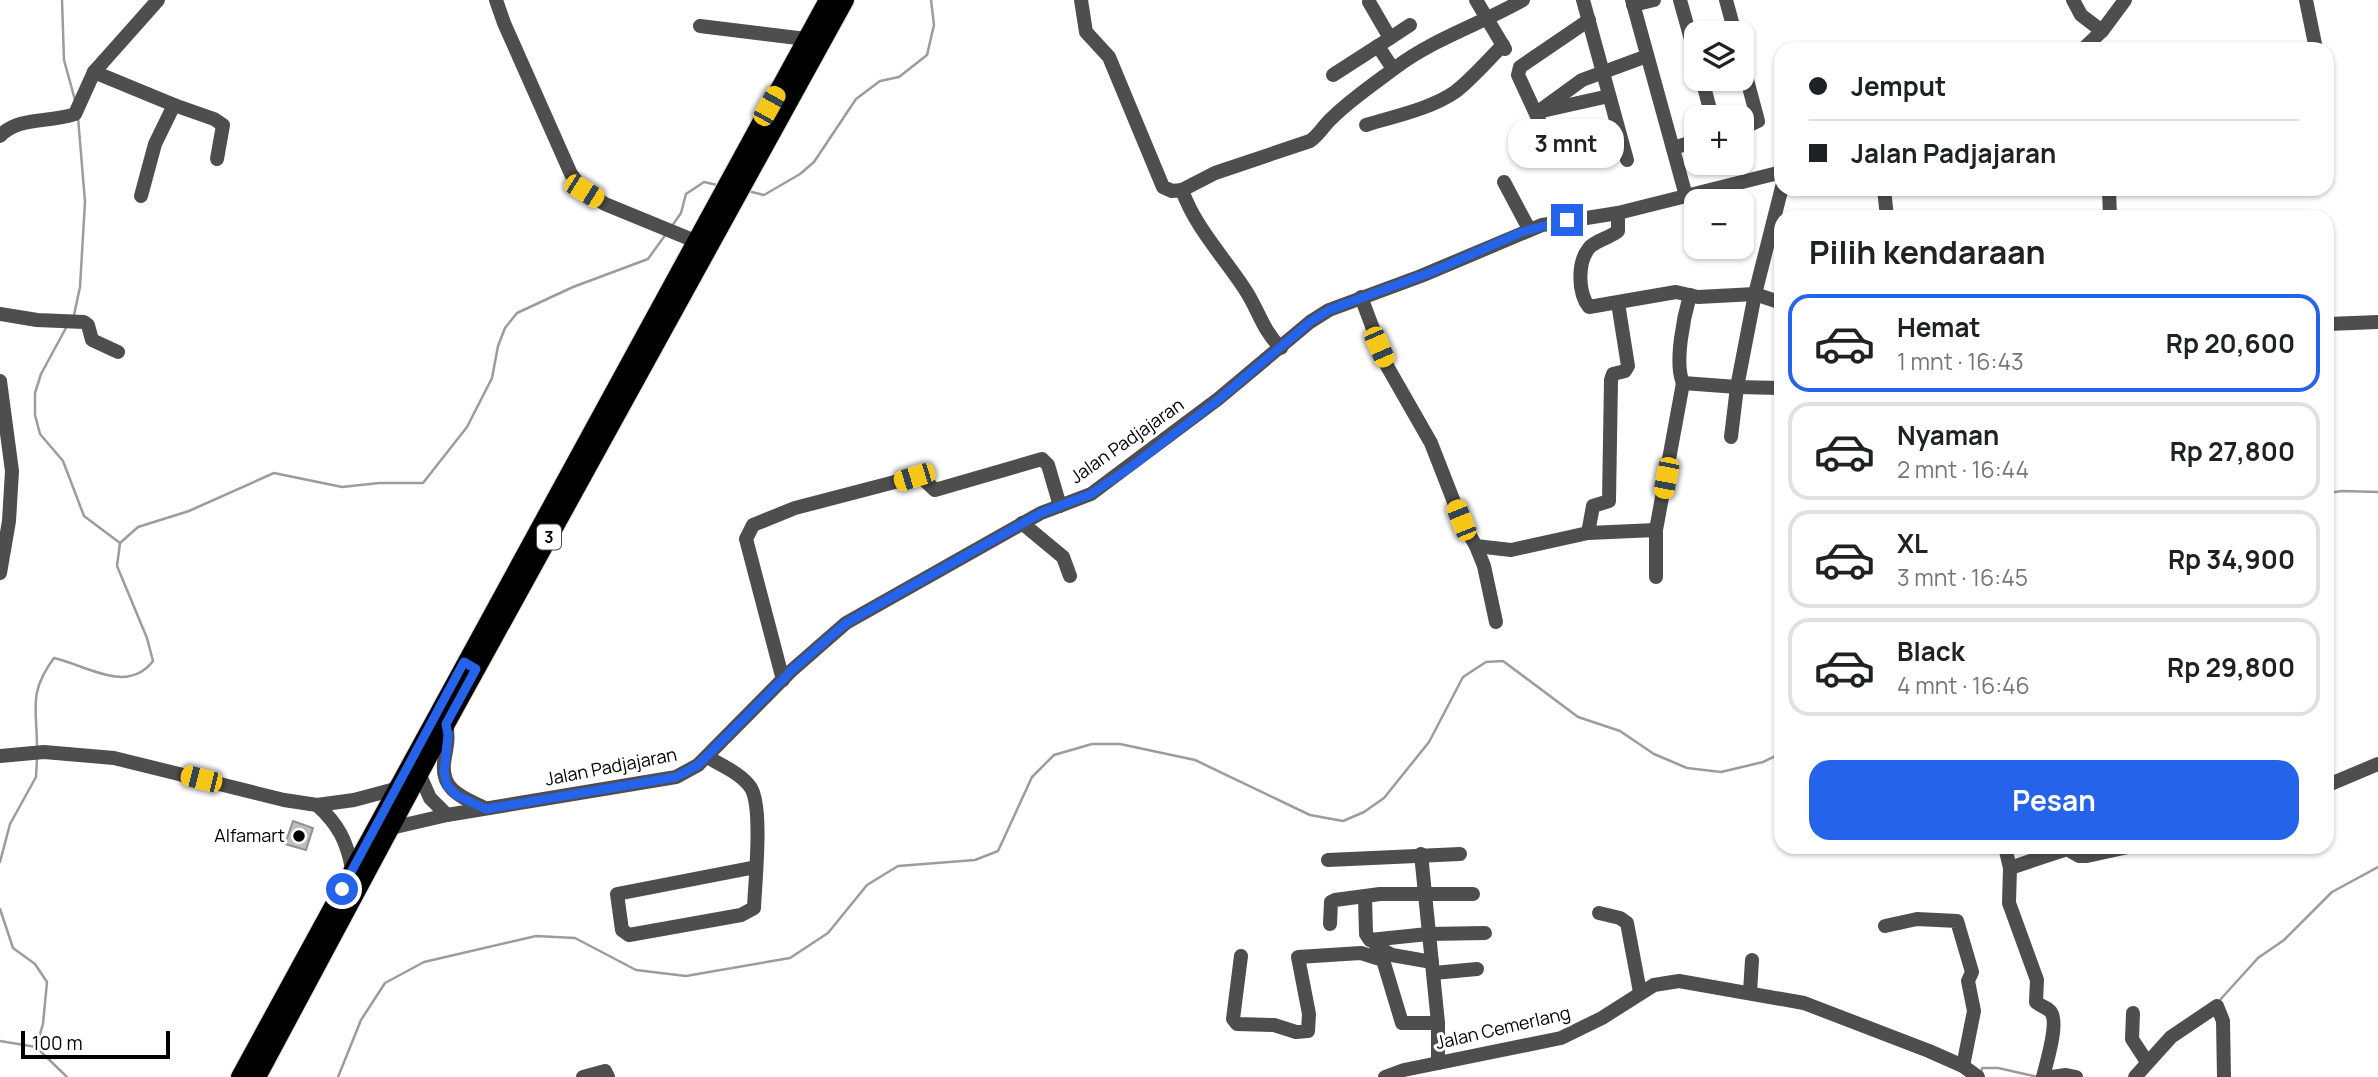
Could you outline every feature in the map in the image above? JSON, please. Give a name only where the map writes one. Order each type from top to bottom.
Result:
[{"type":"main road","name":"3","points":[[247,1074],[391,828],[446,724],[470,666],[695,241],[828,0]]},
{"type":"main road","name":"3","points":[[247,1074],[395,789],[470,666],[845,0]]},
{"type":"street","points":[[0,136],[14,125],[75,114],[94,72],[158,0]]},
{"type":"street","points":[[496,0],[503,23],[571,174],[584,191],[605,204],[695,241]]},
{"type":"street","points":[[1081,0],[1086,32],[1109,57],[1163,187],[1172,191],[1182,190],[1215,173],[1310,141],[1321,134],[1330,119],[1393,69],[1434,42],[1488,19],[1523,0]]},
{"type":"street","points":[[1366,125],[1452,94],[1504,47],[1476,0]]},
{"type":"street","points":[[1583,0],[1627,160]]},
{"type":"street","points":[[1654,0],[1632,3],[1684,189]]},
{"type":"street","points":[[1680,0],[1686,21]]},
{"type":"street","points":[[1726,0],[1732,21]]},
{"type":"street","points":[[2073,0],[2081,15],[2102,31]]},
{"type":"street","points":[[2090,42],[2125,0]]},
{"type":"street","points":[[2306,0],[2315,42]]},
{"type":"street","points":[[1369,2],[1393,69]]},
{"type":"street","points":[[1589,20],[1518,71],[1551,145],[1558,151],[1620,135]]},
{"type":"street","points":[[1333,75],[1410,25]]},
{"type":"street","points":[[700,26],[806,39]]},
{"type":"street","points":[[1538,112],[1566,90],[1602,72],[1647,56]]},
{"type":"street","points":[[94,72],[214,119],[223,125],[217,159]]},
{"type":"street","points":[[1538,112],[1609,96]]},
{"type":"street","points":[[141,197],[155,144],[174,105]]},
{"type":"street","points":[[1754,106],[1758,121],[1754,123]]},
{"type":"street","points":[[1673,148],[1684,145]]},
{"type":"street","name":"Jalan Padjajaran","points":[[1714,189],[1774,174]]},
{"type":"street","points":[[1504,182],[1529,229]]},
{"type":"street","points":[[1182,190],[1204,233],[1246,290],[1261,323],[1282,348]]},
{"type":"street","name":"Jalan Padjajaran","points":[[391,828],[447,815],[676,777],[707,757],[783,680],[846,623],[1022,523],[1091,494],[1132,466],[1329,310],[1434,271],[1529,229],[1618,213],[1684,196]]},
{"type":"street","points":[[1618,213],[1618,231],[1589,247],[1580,275],[1581,294],[1589,307],[1662,293],[1698,297],[1755,294],[1774,300]]},
{"type":"street","points":[[1731,437],[1737,387],[1755,294],[1774,219]]},
{"type":"street","points":[[1656,577],[1656,530],[1683,383],[1680,376],[1682,337],[1690,295]]},
{"type":"street","points":[[1361,297],[1387,366],[1431,443],[1461,520],[1476,546],[1484,566],[1496,622]]},
{"type":"street","points":[[1588,533],[1593,506],[1609,501],[1611,380],[1613,374],[1625,371],[1628,366],[1618,303]]},
{"type":"street","points":[[0,314],[37,320],[86,323],[92,340],[118,352]]},
{"type":"street","points":[[2334,324],[2378,322]]},
{"type":"street","points":[[0,381],[12,471],[9,521],[0,573]]},
{"type":"street","points":[[1683,383],[1774,388]]},
{"type":"street","points":[[783,680],[746,539],[753,525],[795,508],[914,477],[922,478],[935,490],[1042,459],[1048,466],[1060,506]]},
{"type":"street","points":[[1022,523],[1063,557],[1070,576]]},
{"type":"street","points":[[1476,546],[1511,550],[1588,533],[1656,530]]},
{"type":"street","points":[[446,724],[448,735],[444,772],[447,785],[456,795],[486,809]]},
{"type":"street","points":[[0,757],[44,752],[114,758],[284,800],[317,805],[354,800],[395,789]]},
{"type":"street","points":[[707,757],[730,770],[751,789],[755,801],[756,867],[754,908],[749,913],[629,935],[622,930],[617,894],[756,867]]},
{"type":"street","points":[[2334,782],[2378,764]]},
{"type":"street","points":[[419,773],[430,798],[447,815]]},
{"type":"street","points":[[317,805],[342,833],[348,846],[352,869]]},
{"type":"street","points":[[1421,854],[1438,1023],[1438,1063]]},
{"type":"street","points":[[1328,860],[1460,854]]},
{"type":"street","points":[[2007,854],[2010,868],[2009,903],[2037,981],[2036,1002],[2049,1010],[2053,1018],[2052,1039],[2043,1077]]},
{"type":"street","points":[[2010,868],[2052,854]]},
{"type":"street","points":[[2076,854],[2096,854]]},
{"type":"street","points":[[1331,924],[1331,902],[1425,893],[1473,894]]},
{"type":"street","points":[[1365,897],[1366,934],[1384,952],[1433,967],[1477,969]]},
{"type":"street","points":[[1598,913],[1620,918],[1627,923],[1640,992]]},
{"type":"street","points":[[1885,926],[1917,919],[1957,921],[1972,972],[1968,981],[1974,1011],[1963,1066]]},
{"type":"street","points":[[1370,940],[1429,934],[1485,933]]},
{"type":"street","points":[[1241,956],[1233,1019],[1237,1024],[1274,1025],[1296,1032],[1308,1031],[1309,1014],[1298,957],[1349,952],[1384,960],[1402,1023],[1438,1023]]},
{"type":"street","points":[[1750,992],[1752,960]]},
{"type":"street","name":"Jalan Cemerlang","points":[[1385,1077],[1438,1063],[1561,1038],[1602,1018],[1654,985],[1679,981],[1804,1003],[1963,1066],[1978,1077]]},
{"type":"street","points":[[2135,1077],[2171,1037],[2217,1006],[2220,1007],[2223,1021],[2224,1077]]},
{"type":"street","points":[[2133,1013],[2132,1039],[2147,1062]]},
{"type":"street","points":[[583,1077],[605,1071],[608,1077]]},
{"type":"street","points":[[2052,1077],[2076,1077]]},
{"type":"building","name":"Alfamart","points":[[293,821],[313,828],[306,850],[285,844]]},
{"type":"waterway","points":[[62,0],[64,60],[75,100]]},
{"type":"waterway","points":[[748,191],[764,195],[800,174],[814,162],[856,99],[880,81],[899,77],[927,55],[934,25],[931,0]]},
{"type":"waterway","points":[[74,315],[80,287],[85,202],[78,117]]},
{"type":"waterway","points":[[672,226],[681,213],[686,194],[704,182],[717,185]]},
{"type":"waterway","points":[[37,748],[37,691],[54,658],[119,677],[143,671],[153,661],[147,638],[117,566],[120,543],[138,527],[189,511],[274,473],[342,487],[379,483],[423,483],[467,427],[492,378],[498,346],[505,328],[517,313],[573,287],[648,259],[666,234]]},
{"type":"waterway","points":[[67,326],[41,374],[35,393],[35,415],[40,434],[63,461],[84,516],[120,543]]},
{"type":"waterway","points":[[2334,492],[2378,492]]},
{"type":"waterway","points":[[338,1077],[361,1020],[385,983],[424,962],[536,936],[575,938],[636,970],[686,976],[790,958],[828,933],[867,885],[898,866],[975,860],[998,851],[1032,777],[1054,755],[1092,744],[1120,744],[1195,760],[1310,815],[1343,821],[1364,812],[1384,798],[1429,742],[1463,677],[1486,662],[1503,661],[1578,717],[1620,731],[1654,754],[1687,768],[1721,772],[1774,757]]},
{"type":"waterway","points":[[0,862],[10,824],[36,777],[37,758]]},
{"type":"waterway","points":[[2219,1001],[2258,958],[2284,940],[2332,892],[2378,867]]},
{"type":"waterway","points":[[0,909],[13,948],[35,964],[47,982],[43,1024],[36,1047]]},
{"type":"waterway","points":[[0,1041],[36,1047],[67,1077]]},
{"type":"waterway","points":[[1981,1074],[1982,1068],[1998,1068],[2038,1077]]},
{"type":"place","name":"Alfamart","points":[[299,836]]},
{"type":"route","points":[[342,889],[464,662],[476,669],[446,724],[448,746],[444,772],[447,785],[456,795],[486,809],[676,777],[698,765],[791,671],[846,623],[1041,513],[1091,494],[1218,400],[1310,322],[1329,310],[1434,271],[1522,232],[1567,220]]}]
